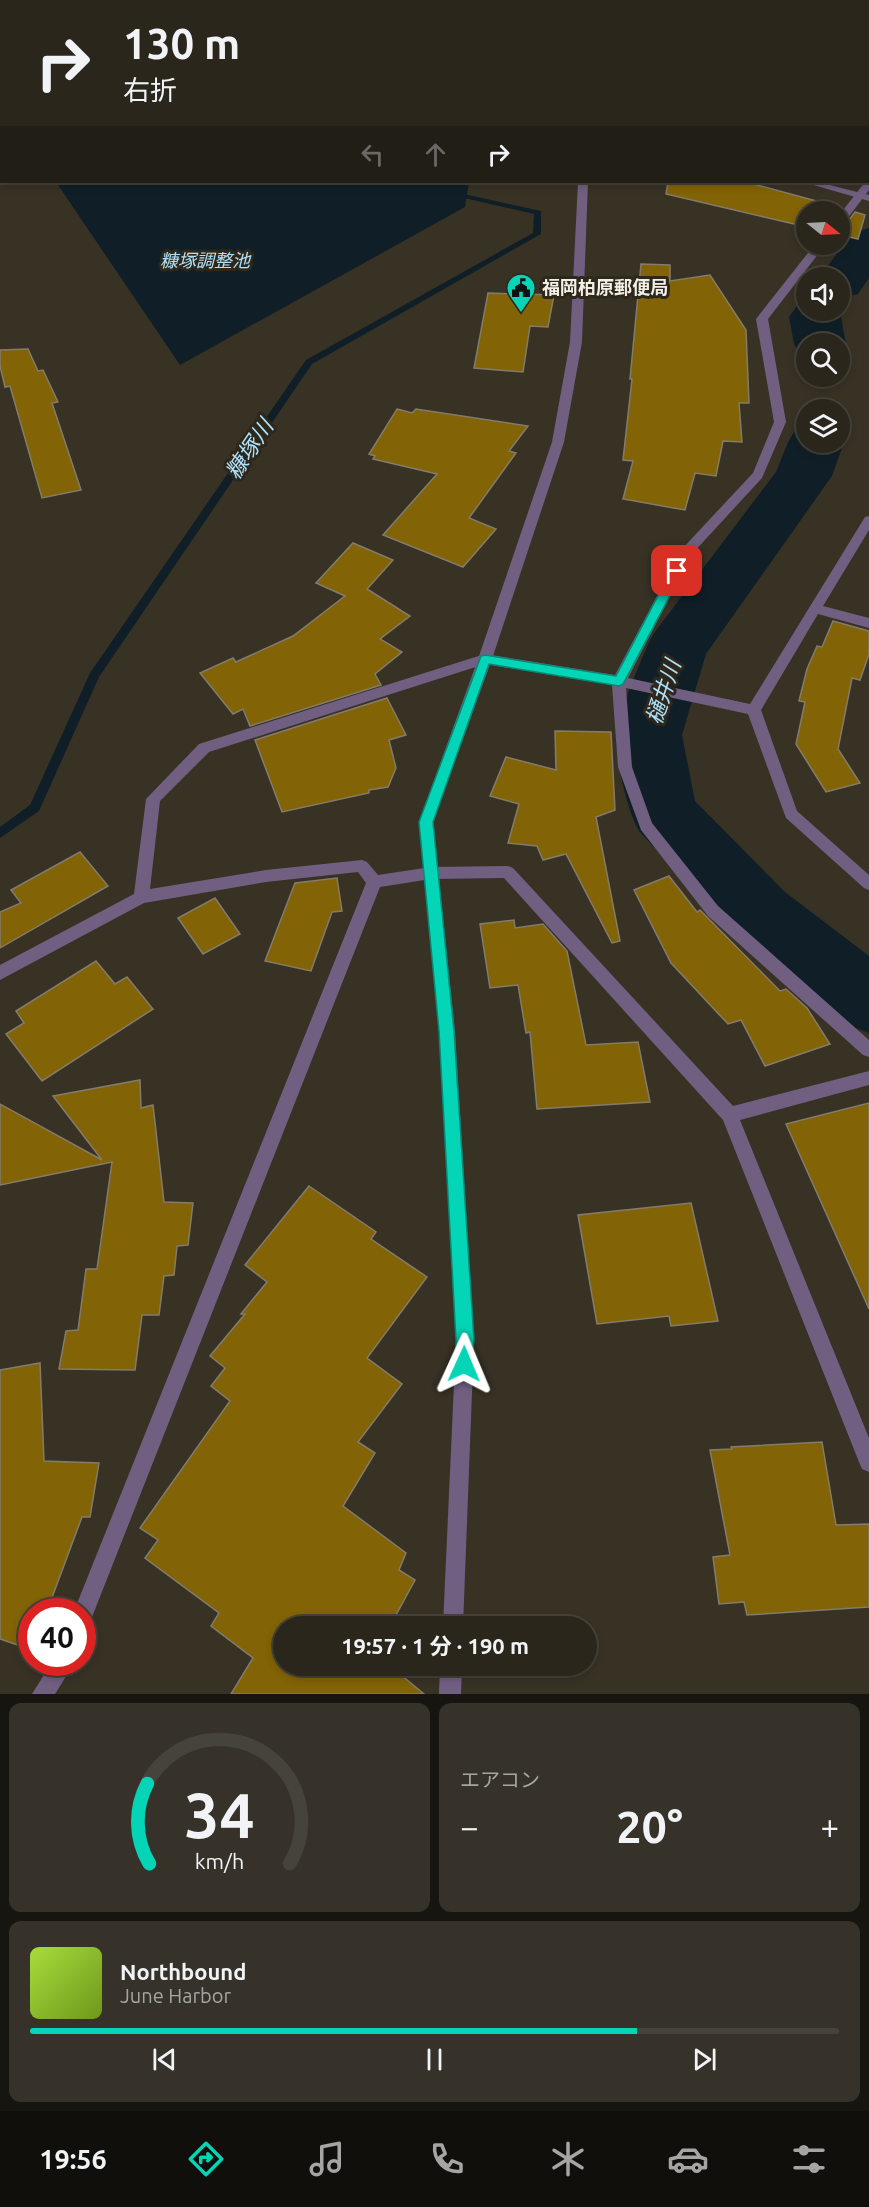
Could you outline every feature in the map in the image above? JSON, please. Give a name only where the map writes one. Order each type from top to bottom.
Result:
[{"type":"street","points":[[453,1616],[465,1340],[447,1031],[426,822],[485,659],[558,442],[576,342],[583,183]]},
{"type":"street","points":[[812,183],[865,196]]},
{"type":"street","points":[[850,211],[865,196],[869,183]]},
{"type":"street","points":[[812,255],[762,319],[780,422],[758,475],[687,552],[619,681],[625,767],[646,826],[713,911],[869,1050]]},
{"type":"street","points":[[754,710],[869,520]]},
{"type":"street","points":[[815,608],[869,624]]},
{"type":"street","points":[[141,897],[153,799],[204,748],[485,659],[619,681],[754,710]]},
{"type":"street","points":[[754,710],[791,813],[869,884]]},
{"type":"street","points":[[0,973],[141,897],[267,876],[362,866],[374,882]]},
{"type":"street","points":[[374,882],[430,873],[508,872],[730,1115],[869,1462]]},
{"type":"street","points":[[90,1598],[374,882]]},
{"type":"street","points":[[730,1115],[869,1078]]},
{"type":"street","points":[[43,1694],[55,1676]]},
{"type":"street","points":[[450,1694],[451,1676]]},
{"type":"water","name":"糠塚調整池","points":[[57,183],[469,183],[465,207],[180,365]]},
{"type":"building","points":[[668,183],[750,183],[816,201],[796,201],[796,224],[666,194]]},
{"type":"building","points":[[855,212],[865,215],[858,239],[850,237],[850,219]]},
{"type":"building","points":[[641,264],[670,265],[670,281],[710,275],[746,330],[749,403],[739,403],[742,442],[723,441],[716,476],[695,473],[685,510],[623,499],[633,461],[623,460]]},
{"type":"building","points":[[488,293],[554,295],[548,327],[530,326],[523,372],[474,368]]},
{"type":"building","points":[[28,349],[38,371],[43,370],[58,402],[52,403],[81,490],[42,498],[10,386],[5,387],[0,366],[0,350]]},
{"type":"building","points":[[397,409],[412,413],[416,409],[528,426],[509,451],[516,453],[469,518],[496,529],[463,567],[383,535],[437,474],[373,459],[375,456],[369,454]]},
{"type":"building","points":[[353,543],[393,560],[367,589],[410,616],[380,639],[402,652],[375,674],[381,685],[250,726],[243,709],[233,714],[200,673],[233,658],[236,662],[293,636],[345,596],[316,583]]},
{"type":"building","points":[[833,621],[869,631],[869,654],[860,680],[852,678],[838,749],[860,783],[826,792],[796,744],[805,702],[799,701],[807,669],[817,646],[822,647]]},
{"type":"building","points":[[387,698],[406,735],[389,740],[396,768],[388,787],[282,812],[255,740]]},
{"type":"building","points":[[555,731],[611,732],[615,810],[596,817],[620,941],[612,943],[566,854],[543,860],[537,846],[508,843],[519,804],[490,796],[506,757],[556,770]]},
{"type":"building","points":[[80,852],[108,886],[0,948],[0,912],[21,903],[11,890]]},
{"type":"building","points":[[669,876],[697,912],[700,910],[780,991],[786,989],[807,1008],[830,1044],[765,1066],[741,1020],[728,1024],[671,963],[634,890]]},
{"type":"building","points":[[337,878],[342,911],[332,912],[311,971],[265,961],[295,883]]},
{"type":"building","points":[[215,898],[240,934],[203,954],[178,918]]},
{"type":"building","points":[[514,920],[515,928],[543,924],[567,951],[586,1045],[638,1042],[650,1102],[537,1109],[530,1032],[526,1033],[518,985],[490,988],[480,924]]},
{"type":"building","points":[[96,961],[115,984],[127,977],[153,1009],[42,1081],[6,1034],[24,1023],[16,1011]]},
{"type":"building","points":[[140,1080],[141,1108],[153,1105],[164,1202],[193,1203],[188,1245],[177,1246],[174,1275],[164,1276],[159,1315],[142,1315],[135,1370],[59,1369],[66,1331],[78,1330],[86,1269],[97,1269],[112,1162],[0,1185],[0,1104],[102,1160],[53,1096]]},
{"type":"building","points":[[869,1103],[869,1309],[786,1124]]},
{"type":"building","points":[[309,1186],[376,1232],[371,1239],[427,1277],[367,1358],[402,1384],[358,1442],[375,1453],[343,1506],[406,1553],[399,1570],[415,1580],[395,1616],[273,1616],[273,1676],[402,1676],[424,1694],[231,1694],[253,1658],[211,1626],[219,1613],[145,1558],[158,1540],[140,1528],[230,1401],[211,1386],[225,1368],[210,1356],[245,1314],[241,1314],[267,1282],[245,1265]]},
{"type":"building","points":[[691,1203],[718,1321],[671,1326],[669,1316],[597,1324],[578,1215]]},
{"type":"building","points":[[40,1363],[44,1461],[99,1463],[90,1517],[82,1517],[52,1598],[18,1598],[18,1645],[0,1639],[0,1370]]},
{"type":"building","points":[[822,1442],[836,1525],[869,1524],[869,1607],[747,1615],[744,1602],[719,1604],[713,1557],[730,1555],[710,1450]]},
{"type":"waterway","name":"糠塚川","points":[[0,833],[35,808],[94,676],[309,362],[537,234],[538,213],[467,196]]},
{"type":"waterway","name":"樋井川","points":[[850,269],[869,243]]},
{"type":"waterway","name":"樋井川","points":[[816,321],[818,333]]},
{"type":"waterway","name":"樋井川","points":[[812,453],[803,476],[676,649],[649,735],[663,812],[759,913],[869,1000]]},
{"type":"place","name":"福岡柏原郵便局","points":[[521,314]]},
{"type":"route","points":[[464,1364],[465,1340],[447,1031],[426,822],[485,659],[619,681],[677,571]]}]
